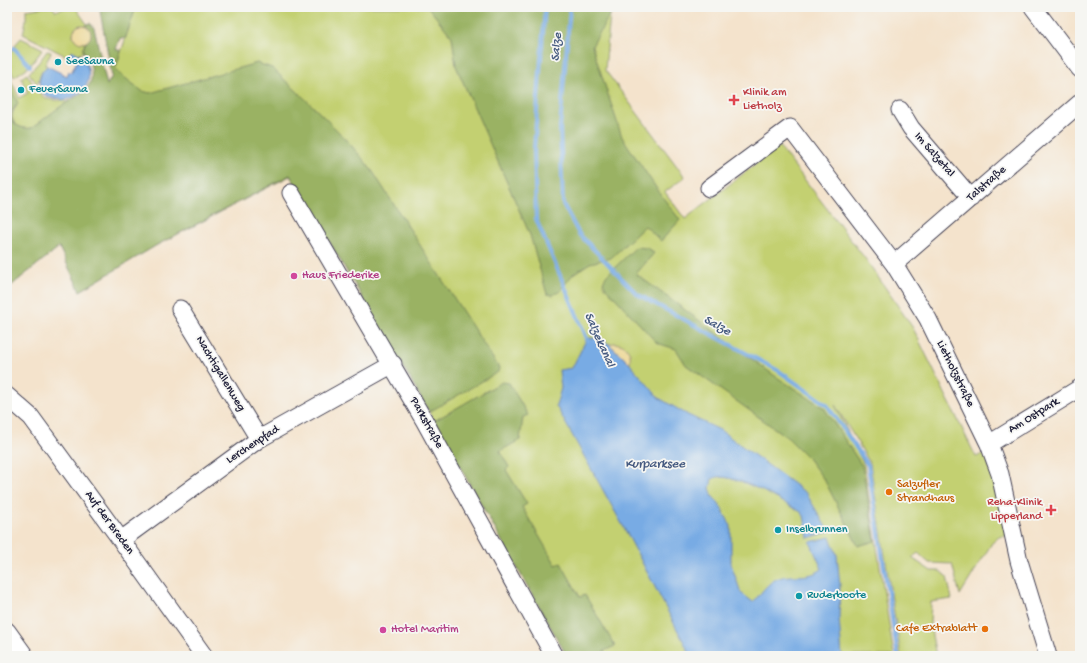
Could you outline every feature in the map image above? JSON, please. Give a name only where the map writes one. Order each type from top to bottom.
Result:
[{"type":"street","points":[[1032,7],[1080,70]]},
{"type":"street","name":"Talstraße","points":[[894,264],[1080,103]]},
{"type":"street","name":"Im Salzetal","points":[[900,110],[911,128],[972,198]]},
{"type":"street","name":"Lietholzstraße","points":[[709,188],[790,128],[894,264],[928,319],[989,444],[1000,474],[1019,561],[1048,656]]},
{"type":"street","name":"Parkstraße","points":[[291,193],[393,364],[554,656]]},
{"type":"street","name":"Nachtigallenweg","points":[[180,309],[259,439]]},
{"type":"street","name":"Lerchenpfad","points":[[121,540],[259,439],[393,364]]},
{"type":"street","name":"Am Ostpark","points":[[989,444],[1080,388]]},
{"type":"street","name":"Auf der Breden","points":[[7,396],[31,417],[204,656]]},
{"type":"street","points":[[7,631],[25,656]]},
{"type":"green space","points":[[53,7],[55,11],[75,7],[87,24],[85,26],[77,27],[74,30],[73,35],[74,38],[84,43],[87,42],[83,49],[84,52],[79,54],[73,51],[68,57],[23,34],[26,20],[26,10]]},
{"type":"green space","points":[[101,7],[136,7],[125,39],[120,38],[116,49],[121,51],[115,70],[142,91],[150,93],[257,63],[272,68],[338,131],[373,172],[499,368],[498,372],[429,412],[290,175],[157,245],[80,291],[59,247],[7,289],[7,84],[18,103],[12,111],[12,119],[14,123],[24,128],[32,128],[81,94],[89,85],[92,72],[88,58],[83,50],[90,37],[89,30],[85,26],[90,23],[94,28],[107,85],[112,76],[100,11]]},
{"type":"green space","points":[[136,7],[614,7],[610,15],[605,70],[685,177],[665,192],[685,219],[779,146],[867,261],[913,328],[976,457],[985,453],[1010,535],[999,537],[992,543],[960,595],[952,564],[929,563],[918,553],[912,558],[931,571],[940,571],[947,577],[952,599],[931,602],[930,625],[936,656],[901,656],[870,463],[835,405],[864,465],[894,656],[567,656],[400,361],[290,176],[157,245],[80,291],[59,247],[7,289],[92,105],[109,83],[115,70]]},
{"type":"green space","points":[[428,7],[614,7],[592,46],[622,137],[661,195],[680,220],[661,241],[645,226],[611,258],[590,263],[573,274],[560,291],[553,295],[547,294],[530,235],[456,66],[452,37]]},
{"type":"green space","points":[[21,38],[43,49],[30,66],[14,77],[7,63],[7,52],[10,49],[16,49],[15,45]]},
{"type":"green space","points":[[47,51],[51,52],[45,65],[47,66],[42,71],[37,84],[29,73]]},
{"type":"green space","points":[[7,71],[19,98],[28,93],[21,78],[27,74],[41,95],[47,99],[65,100],[67,103],[32,128],[22,128],[18,126],[12,115],[17,106],[10,87],[7,84]]},
{"type":"green space","points":[[636,247],[647,248],[654,253],[636,274],[775,376],[824,408],[862,466],[875,541],[858,546],[825,481],[808,458],[788,438],[686,365],[676,349],[657,343],[606,288],[603,282],[606,276]]},
{"type":"green space","points":[[502,382],[509,383],[528,415],[523,417],[520,440],[500,451],[509,467],[506,470],[527,504],[522,507],[556,565],[561,563],[580,597],[585,595],[615,646],[604,651],[606,656],[567,656],[434,421]]},
{"type":"sand","points":[[82,25],[88,28],[91,34],[88,40],[82,43],[76,40],[73,34],[76,28]]},
{"type":"sand","points":[[614,343],[622,345],[628,349],[630,364],[609,344]]},
{"type":"water","points":[[73,51],[82,57],[87,66],[89,76],[86,86],[79,93],[66,100],[47,97],[40,88],[39,83],[43,71],[47,66],[67,76],[69,71],[71,73],[77,61],[68,57]]},
{"type":"water","name":"Kurparksee","points":[[587,338],[599,338],[609,344],[630,364],[659,398],[688,415],[720,430],[806,493],[829,532],[808,538],[804,516],[801,512],[752,486],[731,479],[718,477],[712,479],[710,488],[713,497],[718,502],[731,526],[731,564],[741,593],[753,602],[771,582],[779,578],[811,574],[822,569],[810,542],[830,537],[837,555],[840,586],[839,618],[842,656],[691,656],[623,526],[556,406],[561,388],[559,370],[572,368]]},
{"type":"waterway","name":"Salzekanal","points":[[545,7],[534,149],[536,219],[588,341]]},
{"type":"waterway","name":"Salze","points":[[570,7],[560,127],[563,204],[579,234],[637,294],[779,371],[827,405],[868,465],[898,656]]},
{"type":"waterway","points":[[14,48],[30,66]]},
{"type":"place","name":"SeeSauna","points":[[58,62]]},
{"type":"place","name":"FeuerSauna","points":[[21,90]]},
{"type":"place","name":"Klinik am Lietholz","points":[[734,100]]},
{"type":"place","name":"Haus Friederike","points":[[294,276]]},
{"type":"place","name":"Salzufler Strandhaus","points":[[889,492]]},
{"type":"place","name":"Reha-Klinik Lipperland","points":[[1051,510]]},
{"type":"place","name":"Inselbrunnen","points":[[778,530]]},
{"type":"place","name":"Ruderboote","points":[[799,596]]},
{"type":"place","name":"Cafe Extrablatt","points":[[985,629]]},
{"type":"place","name":"Hotel Maritim","points":[[383,630]]}]
